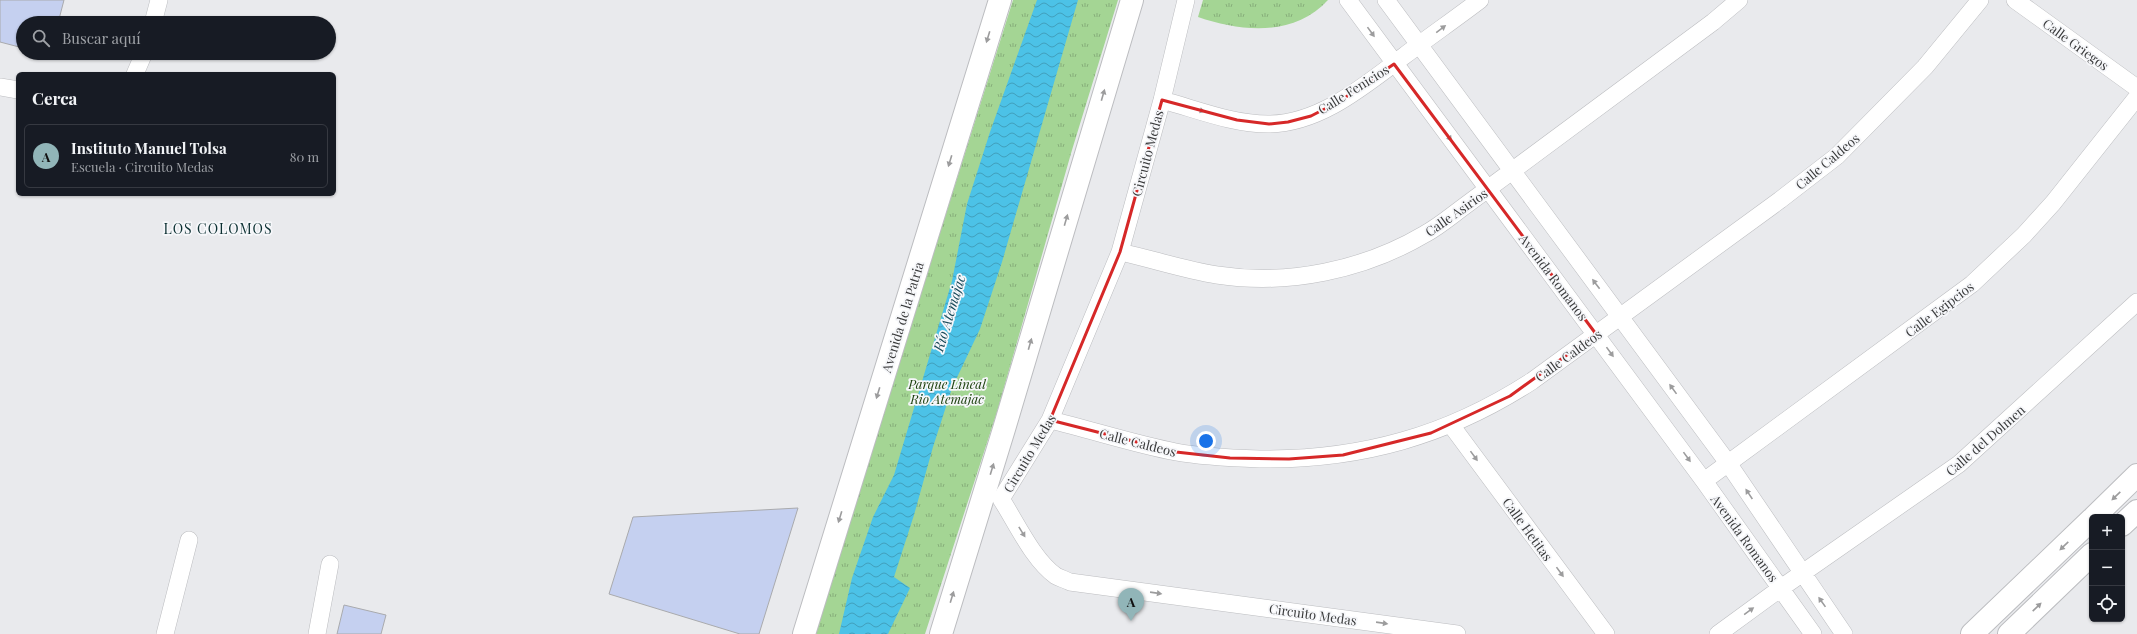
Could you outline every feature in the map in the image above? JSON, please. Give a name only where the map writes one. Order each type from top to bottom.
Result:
[{"type":"main road","name":"Avenida de la Patria","points":[[804,634],[1000,0]]},
{"type":"main road","points":[[941,634],[981,506],[1132,0]]},
{"type":"main road","points":[[2097,514],[2137,475]]},
{"type":"main road","points":[[2125,522],[2137,511]]},
{"type":"main road","points":[[1972,634],[2089,522]]},
{"type":"main road","points":[[2009,634],[2089,557]]},
{"type":"street","points":[[155,16],[159,0]]},
{"type":"street","name":"Circuito Medas","points":[[1186,0],[1162,100],[1120,252],[1050,420],[1001,499],[1045,566],[1056,576],[1070,582],[1457,634]]},
{"type":"street","name":"Avenida Romanos","points":[[1348,0],[1704,480],[1813,634]]},
{"type":"street","name":"Avenida Romanos","points":[[1386,0],[1728,463],[1844,634]]},
{"type":"street","name":"Calle Fenicios","points":[[1162,100],[1237,120],[1269,124],[1288,122],[1311,116],[1340,101],[1394,64],[1480,0]]},
{"type":"street","name":"Calle Asirios","points":[[1120,252],[1217,275],[1276,278],[1317,274],[1357,265],[1389,253],[1426,234],[1707,27],[1739,0]]},
{"type":"street","name":"Calle Caldeos","points":[[1050,420],[1176,452],[1230,458],[1289,459],[1342,455],[1391,445],[1451,425],[1510,396],[1780,200],[1837,156],[1925,67],[1980,0]]},
{"type":"street","name":"Calle Griegos","points":[[2015,0],[2137,88]]},
{"type":"street","points":[[136,72],[142,60]]},
{"type":"street","points":[[0,87],[16,90]]},
{"type":"street","name":"Calle Egipcios","points":[[1704,480],[1972,284],[2024,235],[2053,203],[2137,97]]},
{"type":"street","name":"Calle del Dolmen","points":[[1781,588],[1959,464],[2137,302]]},
{"type":"street","name":"Calle Hetitas","points":[[1451,425],[1606,634]]},
{"type":"street","points":[[981,506],[1001,499]]},
{"type":"street","points":[[165,634],[189,540]]},
{"type":"street","points":[[317,634],[330,564]]},
{"type":"street","points":[[1718,634],[1781,588]]},
{"type":"highlighted area","points":[[1394,64],[1596,334],[1510,396],[1431,433],[1343,455],[1289,459],[1230,458],[1176,452],[1050,420],[1120,252],[1162,100],[1237,120],[1269,124],[1288,122],[1311,116],[1340,101]]},
{"type":"green space","name":"Parque Lineal Rio Atemajac","points":[[1013,0],[1118,0],[1072,150],[997,412],[925,634],[816,634],[853,510]]},
{"type":"green space","points":[[1203,0],[1328,0],[1314,12],[1300,20],[1284,26],[1250,28],[1232,26],[1198,17]]},
{"type":"water","name":"Río Atemajac","points":[[1037,0],[1078,0],[1002,262],[980,329],[952,388],[894,577],[910,588],[888,634],[839,634],[852,578],[873,517],[894,475],[952,281],[967,204],[990,132]]},
{"type":"building","points":[[0,0],[64,0],[60,16],[16,16],[16,46],[0,42]]},
{"type":"building","points":[[798,508],[759,634],[740,634],[609,594],[633,517]]},
{"type":"building","points":[[344,605],[386,615],[381,634],[337,634]]},
{"type":"place","name":"Instituto Manuel Tolsa","points":[[1131,621]]},
{"type":"district","name":"LOS COLOMOS","points":[[218,228]]}]
